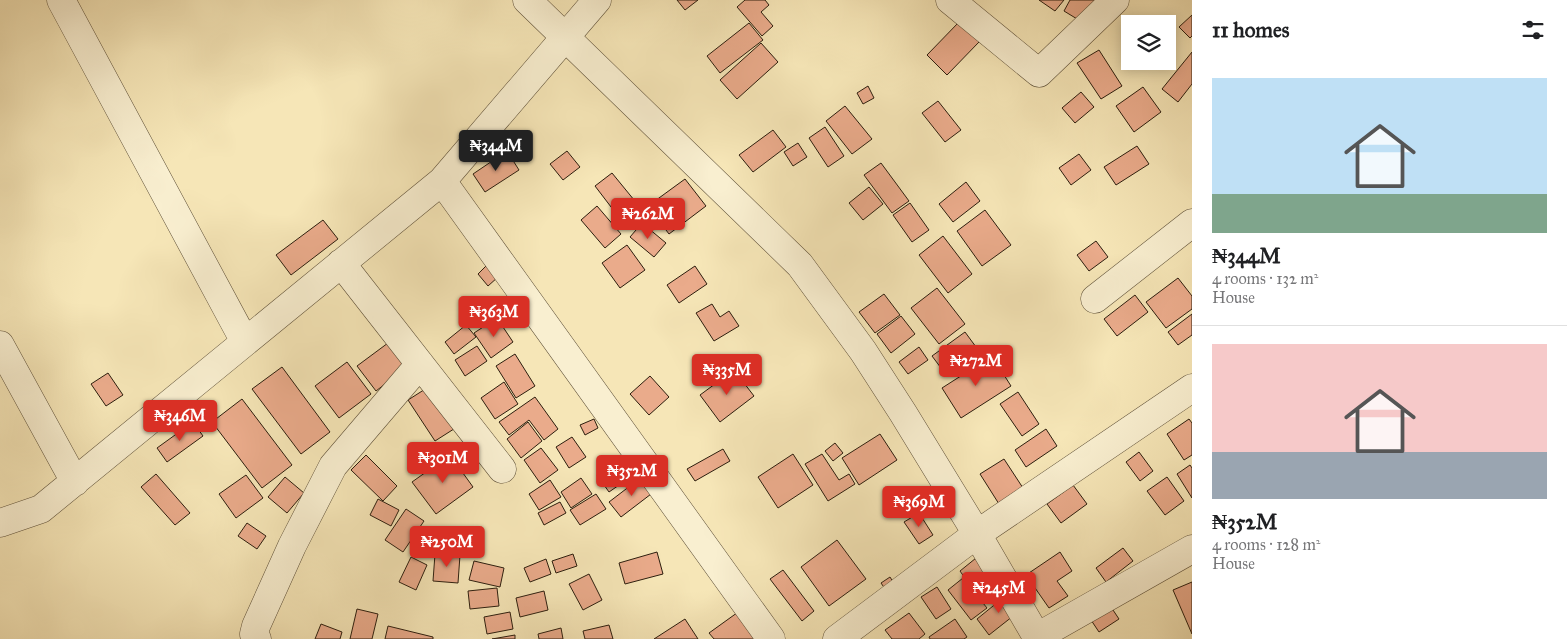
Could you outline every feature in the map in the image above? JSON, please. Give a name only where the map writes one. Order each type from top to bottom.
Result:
[{"type":"street","points":[[61,0],[245,342]]},
{"type":"street","points":[[526,0],[800,265],[863,351],[978,534],[1038,638],[1192,549]]},
{"type":"street","points":[[0,523],[41,509],[442,181],[597,0]]},
{"type":"street","points":[[950,0],[1039,73],[1113,0]]},
{"type":"street","points":[[442,181],[771,639]]},
{"type":"street","points":[[1095,299],[1192,223]]},
{"type":"street","points":[[341,263],[502,469]]},
{"type":"street","points":[[0,346],[75,482]]},
{"type":"street","points":[[257,639],[254,634],[256,626],[292,546],[333,466],[420,364]]},
{"type":"street","points":[[837,639],[978,534],[1192,388]]},
{"type":"building","points":[[677,0],[698,0],[685,10]]},
{"type":"building","points":[[745,0],[765,0],[769,5],[761,12],[773,26],[762,36],[737,7]]},
{"type":"building","points":[[1039,0],[1064,0],[1055,11]]},
{"type":"building","points":[[1070,0],[1102,0],[1087,25],[1064,11]]},
{"type":"building","points":[[1192,15],[1192,36],[1190,38],[1179,27]]},
{"type":"building","points":[[959,22],[979,42],[947,75],[927,55]]},
{"type":"building","points":[[749,23],[763,40],[720,73],[707,56]]},
{"type":"building","points":[[761,43],[778,62],[737,99],[720,80]]},
{"type":"building","points":[[1099,50],[1122,86],[1101,99],[1077,63]]},
{"type":"building","points":[[1192,52],[1192,84],[1178,102],[1162,89]]},
{"type":"building","points":[[868,86],[874,98],[863,104],[857,93]]},
{"type":"building","points":[[1143,87],[1161,112],[1134,132],[1116,106]]},
{"type":"building","points":[[1081,92],[1094,107],[1075,123],[1062,108]]},
{"type":"building","points":[[938,101],[961,130],[945,142],[922,113]]},
{"type":"building","points":[[845,106],[872,139],[852,154],[826,121]]},
{"type":"building","points":[[825,127],[844,156],[828,167],[809,138]]},
{"type":"building","points":[[773,130],[786,147],[753,172],[739,155]]},
{"type":"building","points":[[798,143],[807,157],[793,166],[784,152]]},
{"type":"building","points":[[1137,146],[1149,164],[1116,185],[1104,167]]},
{"type":"building","points":[[507,151],[519,170],[485,192],[473,174]]},
{"type":"building","points":[[567,151],[580,167],[563,180],[550,164]]},
{"type":"building","points":[[1079,154],[1091,170],[1071,185],[1059,168]]},
{"type":"building","points":[[881,163],[909,201],[892,213],[864,175]]},
{"type":"building","points":[[612,173],[639,206],[621,220],[595,186]]},
{"type":"building","points":[[685,179],[706,206],[669,234],[648,206]]},
{"type":"building","points":[[966,182],[980,201],[953,222],[939,204]]},
{"type":"building","points":[[869,187],[883,204],[863,220],[849,203]]},
{"type":"building","points":[[910,203],[929,230],[912,242],[893,215]]},
{"type":"building","points":[[597,206],[621,234],[605,248],[581,220]]},
{"type":"building","points":[[985,210],[1011,245],[982,266],[957,231]]},
{"type":"building","points":[[323,220],[338,239],[291,275],[276,255]]},
{"type":"building","points":[[642,223],[666,243],[654,257],[630,237]]},
{"type":"building","points":[[943,236],[972,274],[948,293],[919,255]]},
{"type":"building","points":[[1096,241],[1108,257],[1089,271],[1077,255]]},
{"type":"building","points":[[627,245],[645,270],[620,288],[602,263]]},
{"type":"building","points":[[487,265],[498,277],[488,286],[478,274]]},
{"type":"building","points":[[695,266],[707,284],[679,303],[667,285]]},
{"type":"building","points":[[1178,278],[1192,296],[1192,309],[1166,328],[1146,302]]},
{"type":"building","points":[[937,288],[965,324],[939,344],[911,308]]},
{"type":"building","points":[[884,294],[900,315],[875,333],[859,312]]},
{"type":"building","points":[[1135,295],[1148,312],[1117,336],[1104,319]]},
{"type":"building","points":[[712,304],[720,317],[729,311],[739,326],[714,341],[696,313]]},
{"type":"building","points":[[1192,314],[1192,335],[1178,345],[1168,332]]},
{"type":"building","points":[[901,316],[915,334],[891,353],[877,334]]},
{"type":"building","points":[[497,318],[513,342],[491,358],[474,333]]},
{"type":"building","points":[[466,325],[476,337],[454,354],[445,342]]},
{"type":"building","points":[[965,332],[976,347],[944,372],[932,356]]},
{"type":"building","points":[[388,343],[407,367],[376,391],[357,366]]},
{"type":"building","points":[[477,346],[487,361],[465,376],[455,360]]},
{"type":"building","points":[[919,347],[928,360],[908,374],[899,362]]},
{"type":"building","points":[[515,354],[535,386],[516,398],[496,366]]},
{"type":"building","points":[[992,356],[1011,386],[961,418],[942,388]]},
{"type":"building","points":[[347,362],[371,394],[339,418],[315,386]]},
{"type":"building","points":[[282,367],[330,432],[301,454],[252,389]]},
{"type":"building","points":[[734,370],[754,396],[720,422],[700,395]]},
{"type":"building","points":[[108,373],[123,395],[106,406],[91,384]]},
{"type":"building","points":[[650,376],[669,397],[649,415],[630,394]]},
{"type":"building","points":[[504,382],[518,404],[495,419],[481,398]]},
{"type":"building","points":[[430,386],[457,427],[435,441],[408,400]]},
{"type":"building","points":[[1018,392],[1039,424],[1022,436],[1000,404]]},
{"type":"building","points":[[535,397],[558,429],[544,440],[529,420],[509,435],[499,422]]},
{"type":"building","points":[[242,399],[292,465],[262,488],[212,422]]},
{"type":"building","points":[[594,419],[598,428],[585,435],[580,425]]},
{"type":"building","points":[[1189,419],[1192,423],[1192,455],[1184,460],[1167,434]]},
{"type":"building","points":[[193,422],[203,436],[167,462],[157,448]]},
{"type":"building","points":[[528,422],[542,441],[521,458],[507,439]]},
{"type":"building","points":[[1046,429],[1057,446],[1026,467],[1015,450]]},
{"type":"building","points":[[880,434],[897,460],[859,485],[842,458]]},
{"type":"building","points":[[572,437],[586,457],[569,468],[556,447]]},
{"type":"building","points":[[835,443],[843,453],[833,461],[825,451]]},
{"type":"building","points":[[541,448],[558,470],[540,483],[524,460]]},
{"type":"building","points":[[723,449],[730,461],[695,481],[687,469]]},
{"type":"building","points":[[1139,452],[1153,471],[1140,481],[1126,462]]},
{"type":"building","points":[[793,454],[813,485],[778,508],[758,477]]},
{"type":"building","points":[[822,454],[839,480],[849,474],[855,484],[828,501],[805,464]]},
{"type":"building","points":[[366,455],[397,486],[383,501],[351,470]]},
{"type":"building","points":[[450,455],[473,487],[436,514],[412,482]]},
{"type":"building","points":[[626,455],[638,472],[609,492],[597,475]]},
{"type":"building","points":[[1004,459],[1023,488],[999,504],[980,474]]},
{"type":"building","points":[[1190,465],[1192,468],[1192,498],[1177,474]]},
{"type":"building","points":[[156,474],[190,513],[175,525],[141,487]]},
{"type":"building","points":[[246,475],[263,498],[236,518],[219,494]]},
{"type":"building","points":[[643,476],[655,491],[621,517],[609,502]]},
{"type":"building","points":[[285,477],[304,493],[287,513],[268,497]]},
{"type":"building","points":[[1167,477],[1184,501],[1165,515],[1147,491]]},
{"type":"building","points":[[581,478],[592,494],[571,508],[561,492]]},
{"type":"building","points":[[550,480],[561,497],[539,510],[529,494]]},
{"type":"building","points":[[1073,485],[1087,504],[1061,523],[1047,504]]},
{"type":"building","points":[[596,494],[606,509],[580,525],[570,510]]},
{"type":"building","points":[[378,499],[399,510],[391,526],[370,515]]},
{"type":"building","points":[[560,502],[566,513],[544,525],[538,513]]},
{"type":"building","points":[[406,509],[424,521],[403,552],[385,540]]},
{"type":"building","points":[[919,513],[933,535],[919,544],[904,522]]},
{"type":"building","points":[[247,523],[266,536],[257,549],[238,536]]},
{"type":"building","points":[[837,540],[866,579],[829,606],[801,567]]},
{"type":"building","points":[[1123,548],[1133,561],[1106,582],[1096,568]]},
{"type":"building","points":[[657,552],[663,574],[625,584],[619,563]]},
{"type":"building","points":[[1060,552],[1072,571],[1057,581],[1068,596],[1049,608],[1026,575]]},
{"type":"building","points":[[435,554],[460,555],[458,583],[433,581]]},
{"type":"building","points":[[573,554],[577,566],[556,573],[552,561]]},
{"type":"building","points":[[981,554],[991,568],[969,584],[960,571]]},
{"type":"building","points":[[411,557],[427,565],[416,590],[399,582]]},
{"type":"building","points":[[546,559],[551,574],[530,582],[524,568]]},
{"type":"building","points":[[474,561],[504,568],[500,587],[469,580]]},
{"type":"building","points":[[783,570],[814,611],[802,621],[770,579]]},
{"type":"building","points":[[589,574],[602,600],[583,610],[569,584]]},
{"type":"building","points":[[890,577],[900,593],[892,599],[881,583]]},
{"type":"building","points":[[999,577],[1009,591],[995,601],[985,587]]},
{"type":"building","points":[[963,578],[987,608],[971,620],[948,590]]},
{"type":"building","points":[[1192,582],[1192,634],[1173,590]]},
{"type":"building","points":[[937,587],[951,609],[936,619],[921,597]]},
{"type":"building","points":[[497,588],[499,606],[470,609],[468,591]]},
{"type":"building","points":[[544,591],[548,610],[520,617],[516,598]]},
{"type":"building","points":[[1009,593],[1022,609],[989,635],[977,619]]},
{"type":"building","points":[[1109,604],[1119,619],[1099,632],[1089,617]]},
{"type":"building","points":[[357,609],[378,614],[372,639],[350,639]]},
{"type":"building","points":[[741,610],[763,639],[714,639],[709,633]]},
{"type":"building","points":[[510,612],[513,629],[487,634],[484,617]]},
{"type":"building","points":[[909,613],[925,634],[919,639],[892,639],[885,630]]},
{"type":"building","points":[[685,619],[698,639],[654,639]]},
{"type":"building","points":[[955,619],[967,637],[964,639],[930,639],[929,637]]},
{"type":"building","points":[[321,624],[342,632],[340,639],[315,639]]},
{"type":"building","points":[[609,625],[613,639],[585,639],[583,631]]},
{"type":"building","points":[[388,626],[433,637],[433,639],[385,639]]},
{"type":"building","points":[[561,628],[563,639],[539,639],[538,634]]},
{"type":"building","points":[[515,635],[515,639],[492,639]]}]
